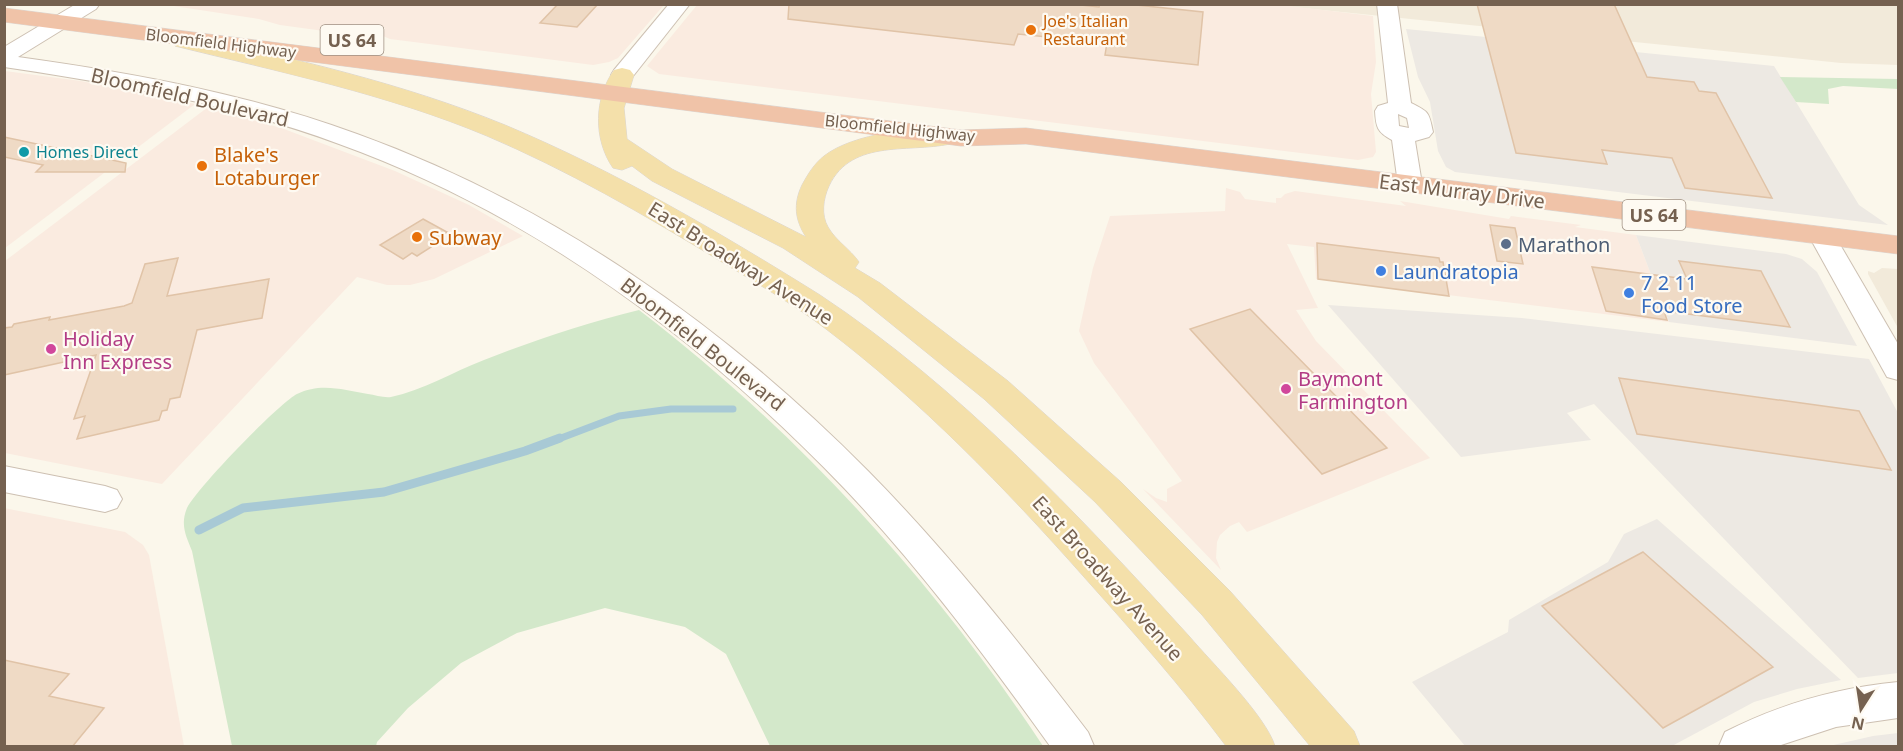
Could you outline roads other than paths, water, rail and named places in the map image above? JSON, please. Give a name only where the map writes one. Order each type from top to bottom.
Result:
[{"type":"highway","name":"Bloomfield Highway","points":[[85,5],[618,84],[961,138],[1026,136]]},
{"type":"highway","name":"Bloomfield Highway","points":[[4,15],[152,35],[618,84],[969,117],[1026,136]]},
{"type":"highway","name":"East Murray Drive","points":[[1026,136],[1899,245]]},
{"type":"main road","name":"East Broadway Avenue","points":[[152,35],[254,57],[358,84],[493,130],[608,183],[808,301],[862,341],[925,394],[988,451],[1056,519],[1166,640],[1253,747]]},
{"type":"main road","points":[[618,84],[610,104],[611,124],[622,162],[638,183],[664,202],[710,229],[808,301]]},
{"type":"main road","points":[[869,290],[824,241],[813,225],[809,212],[810,198],[817,179],[835,161],[865,146],[909,137],[961,138]]},
{"type":"main road","name":"East Broadway Avenue","points":[[615,143],[662,175],[793,242],[869,290],[996,390],[1108,492],[1216,603],[1338,747]]},
{"type":"street","points":[[618,84],[680,4]]},
{"type":"street","points":[[1387,4],[1400,106],[1418,115],[1421,132],[1403,137],[1410,184]]},
{"type":"street","points":[[4,56],[85,5]]},
{"type":"street","name":"Bloomfield Boulevard","points":[[4,61],[164,87],[272,114],[336,135],[393,156],[476,193],[555,237],[610,272],[713,347],[780,404],[839,460],[945,580],[1074,747]]},
{"type":"street","points":[[1822,236],[1899,369]]},
{"type":"street","points":[[4,479],[105,499]]},
{"type":"street","points":[[1739,747],[1769,730],[1808,716],[1871,702],[1899,700]]},
{"type":"waterway","points":[[556,440],[619,416],[671,409],[733,409]]},
{"type":"waterway","points":[[199,530],[243,508],[384,492],[525,451],[560,438]]},
{"type":"place","name":"Joe's Italian Restaurant","points":[[1031,30]]},
{"type":"place","name":"Homes Direct","points":[[24,152]]},
{"type":"place","name":"Blake's Lotaburger","points":[[202,166]]},
{"type":"place","name":"Subway","points":[[417,237]]},
{"type":"place","name":"Marathon","points":[[1506,244]]},
{"type":"place","name":"Laundratopia","points":[[1381,271]]},
{"type":"place","name":"7 2 11 Food Store","points":[[1629,293]]},
{"type":"place","name":"Holiday Inn Express","points":[[51,349]]},
{"type":"place","name":"Baymont Farmington","points":[[1286,389]]}]
